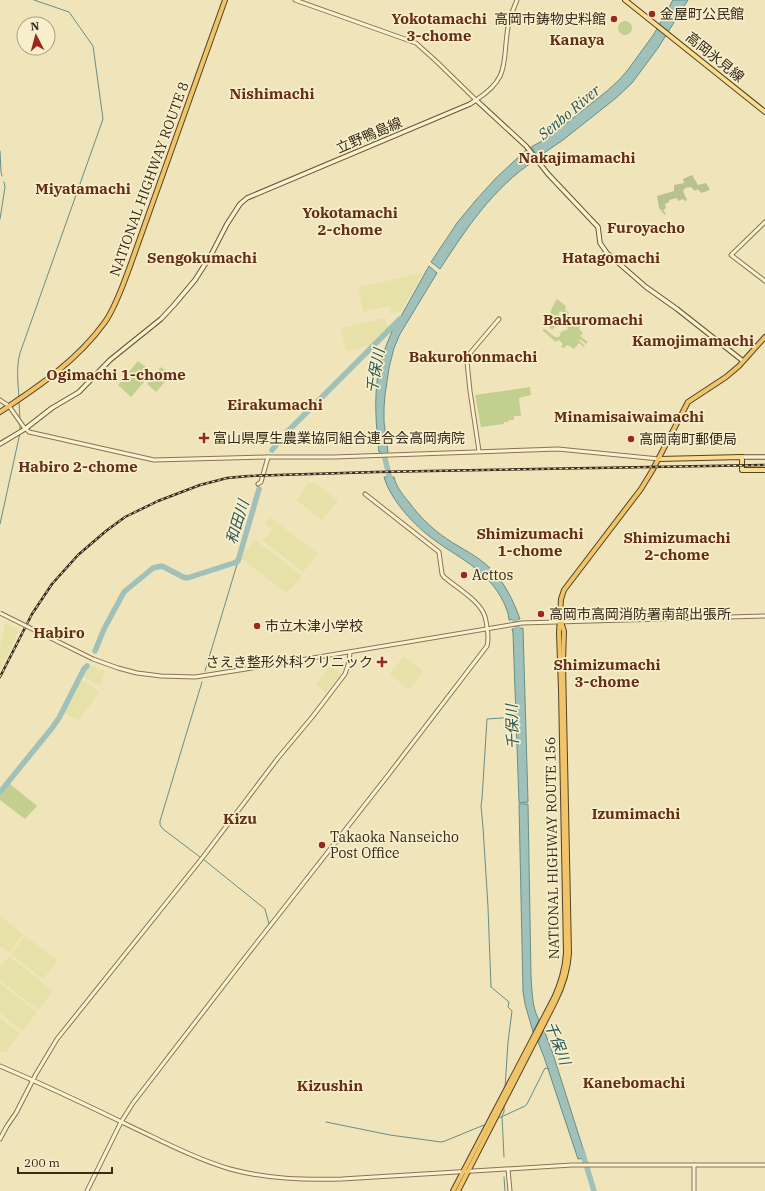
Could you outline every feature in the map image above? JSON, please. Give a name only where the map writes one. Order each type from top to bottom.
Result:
[{"type":"highway","name":"NATIONAL HIGHWAY ROUTE 8","points":[[0,412],[60,369],[84,347],[105,322],[114,307],[225,0]]},
{"type":"highway","name":"NATIONAL HIGHWAY ROUTE 156","points":[[453,1191],[542,1025],[562,986],[567,970],[569,953],[563,662],[564,631],[560,622],[564,590],[641,489],[659,459],[688,402],[726,377],[739,366],[765,337]]},
{"type":"highway","name":"NATIONAL HIGHWAY ROUTE 156","points":[[458,1191],[465,1171]]},
{"type":"main road","name":"高岡氷見線","points":[[625,0],[765,112]]},
{"type":"main road","points":[[476,100],[527,148],[548,174],[598,227],[600,243],[607,253],[646,287],[677,309],[743,361]]},
{"type":"main road","name":"立野鴨島線","points":[[0,444],[25,429],[52,408],[79,392],[110,360],[161,319],[174,306],[195,280],[211,255],[227,224],[240,204],[247,198],[470,104],[476,100]]},
{"type":"main road","points":[[659,459],[765,457]]},
{"type":"main road","points":[[742,458],[742,470],[765,470]]},
{"type":"street","points":[[295,0],[416,43],[436,60],[476,100],[486,94],[497,83],[504,68],[508,27],[517,0]]},
{"type":"street","points":[[765,222],[731,255],[765,281]]},
{"type":"street","points":[[479,451],[467,362],[471,352],[499,319]]},
{"type":"street","points":[[0,400],[10,406],[25,429],[33,433],[154,460],[389,455],[558,449],[659,459]]},
{"type":"street","points":[[258,484],[261,482],[268,457]]},
{"type":"street","points":[[87,1191],[133,1103],[487,646],[487,628],[483,612],[476,603],[444,577],[442,574],[439,552],[365,494]]},
{"type":"street","points":[[0,613],[92,658],[118,668],[137,673],[185,677],[212,675],[522,623],[765,616]]},
{"type":"street","points":[[0,1139],[57,1039],[202,859],[278,758],[345,674],[350,662],[350,652]]},
{"type":"street","points":[[0,1066],[192,1155],[232,1169],[272,1177],[313,1180],[579,1165],[765,1165]]},
{"type":"street","points":[[694,1165],[694,1191]]},
{"type":"street","points":[[508,1169],[510,1191]]},
{"type":"shaded area","points":[[423,273],[401,311],[391,313],[389,306],[363,312],[358,287]]},
{"type":"shaded area","points":[[385,318],[386,326],[393,325],[370,346],[346,351],[341,328]]},
{"type":"shaded area","points":[[308,483],[315,483],[338,501],[322,520],[296,500]]},
{"type":"shaded area","points":[[271,518],[317,553],[303,572],[263,541],[272,530],[265,523]]},
{"type":"shaded area","points":[[254,539],[300,574],[301,578],[286,593],[241,558]]},
{"type":"shaded area","points":[[5,623],[19,630],[0,670],[0,647]]},
{"type":"shaded area","points":[[404,656],[423,671],[409,690],[390,674]]},
{"type":"shaded area","points":[[91,666],[105,671],[100,686],[83,677],[85,671]]},
{"type":"shaded area","points":[[330,666],[341,674],[326,692],[316,685]]},
{"type":"shaded area","points":[[82,681],[96,689],[99,693],[78,721],[65,713],[80,682]]},
{"type":"shaded area","points":[[0,916],[23,934],[9,953],[0,946]]},
{"type":"shaded area","points":[[25,936],[58,960],[43,979],[11,954]]},
{"type":"shaded area","points":[[9,956],[53,991],[38,1010],[0,980],[0,967]]},
{"type":"shaded area","points":[[0,983],[37,1012],[22,1031],[0,1013]]},
{"type":"shaded area","points":[[0,1018],[20,1034],[6,1052],[0,1052]]},
{"type":"green space","points":[[622,21],[628,21],[632,25],[632,31],[628,35],[622,35],[618,31],[618,25]]},
{"type":"green space","points":[[692,175],[698,185],[706,183],[710,190],[701,193],[698,189],[695,191],[691,187],[685,188],[683,191],[687,200],[685,201],[683,199],[678,201],[677,198],[669,200],[669,202],[665,204],[666,208],[663,210],[666,214],[665,215],[659,208],[657,196],[674,191],[674,185],[684,183],[683,179]]},
{"type":"green space","points":[[557,299],[566,306],[565,310],[569,313],[567,316],[561,311],[558,314],[572,324],[580,326],[579,329],[583,333],[580,336],[588,342],[586,344],[580,339],[579,340],[585,346],[584,347],[579,343],[574,349],[567,345],[564,348],[561,347],[563,344],[559,340],[556,342],[543,331],[543,329],[545,329],[555,337],[559,337],[561,332],[568,329],[567,325],[560,321],[552,330],[547,324],[552,308]]},
{"type":"green space","points":[[138,361],[153,372],[131,397],[118,385]]},
{"type":"green space","points":[[161,367],[171,375],[156,392],[147,384]]},
{"type":"green space","points":[[530,387],[531,395],[519,398],[521,416],[514,416],[514,420],[504,422],[504,424],[481,427],[475,395]]},
{"type":"green space","points":[[10,784],[37,806],[25,819],[0,800],[0,796]]},
{"type":"water","points":[[673,0],[688,0],[658,48],[632,83],[616,98],[563,140],[538,157],[531,147],[563,126],[619,80],[654,34]]},
{"type":"water","points":[[526,150],[534,161],[519,172],[493,196],[470,224],[440,269],[431,262],[457,223],[476,200],[496,178]]},
{"type":"water","points":[[429,266],[437,273],[400,334],[394,348],[389,368],[384,408],[384,422],[388,452],[379,452],[376,403],[380,366],[392,329],[399,317],[400,318]]},
{"type":"water","points":[[384,477],[394,477],[404,496],[431,527],[447,539],[481,560],[491,569],[508,592],[520,619],[509,620],[504,603],[489,581],[471,565],[429,536],[415,524],[396,501]]},
{"type":"water","points":[[523,628],[528,802],[519,803],[512,629]]},
{"type":"water","points":[[519,804],[528,804],[531,976],[534,1004],[539,1020],[533,1032],[523,991]]},
{"type":"water","points":[[544,1030],[586,1158],[578,1159],[538,1042]]},
{"type":"waterway","points":[[19,398],[18,369],[20,353],[103,119],[93,46],[69,12],[34,0]]},
{"type":"waterway","points":[[0,151],[2,176]]},
{"type":"waterway","points":[[0,219],[5,187],[4,182]]},
{"type":"waterway","name":"和田川","points":[[272,450],[284,435],[400,319]]},
{"type":"waterway","points":[[19,401],[20,420]]},
{"type":"waterway","points":[[20,423],[20,430]]},
{"type":"waterway","points":[[0,524],[20,433]]},
{"type":"waterway","name":"千保川","points":[[383,446],[391,484]]},
{"type":"waterway","name":"和田川","points":[[95,651],[104,629],[124,592],[153,568],[162,566],[187,578],[238,561],[259,489]]},
{"type":"waterway","points":[[205,671],[238,561]]},
{"type":"waterway","name":"千保川","points":[[512,613],[517,625],[518,636]]},
{"type":"waterway","name":"和田川","points":[[0,792],[59,718],[84,669],[87,666]]},
{"type":"waterway","points":[[200,857],[163,829],[160,825],[160,821],[202,682]]},
{"type":"waterway","points":[[505,1088],[512,1011],[508,1007],[509,1002],[491,987],[488,907],[481,806],[487,719],[517,717]]},
{"type":"waterway","points":[[203,859],[265,909],[269,924]]},
{"type":"waterway","points":[[499,1118],[525,1106],[545,1068],[549,1069]]},
{"type":"waterway","points":[[504,1105],[504,1112],[502,1116],[504,1157]]},
{"type":"waterway","points":[[326,1122],[390,1135],[441,1142],[484,1125]]},
{"type":"waterway","name":"千保川","points":[[582,1151],[594,1191]]},
{"type":"waterway","points":[[504,1177],[505,1191]]},
{"type":"railway","points":[[0,677],[32,614],[52,584],[78,555],[125,517],[158,501],[200,485],[227,478],[249,476],[376,472],[765,465]]},
{"type":"place","name":"金屋町公民館","points":[[652,14]]},
{"type":"place","name":"高岡市鋳物史料館","points":[[614,19]]},
{"type":"place","name":"富山県厚生農業協同組合連合会高岡病院","points":[[204,438]]},
{"type":"place","name":"高岡南町郵便局","points":[[631,439]]},
{"type":"place","name":"Acttos","points":[[464,575]]},
{"type":"place","name":"高岡市高岡消防署南部出張所","points":[[541,614]]},
{"type":"place","name":"市立木津小学校","points":[[257,626]]},
{"type":"place","name":"さえき整形外科クリニック","points":[[382,662]]},
{"type":"place","name":"Takaoka Nanseicho Post Office","points":[[322,845]]},
{"type":"district","name":"Yokotamachi 3-chome","points":[[439,26]]},
{"type":"district","name":"Kanaya","points":[[577,39]]},
{"type":"district","name":"Nishimachi","points":[[272,93]]},
{"type":"district","name":"Nakajimamachi","points":[[577,157]]},
{"type":"district","name":"Miyatamachi","points":[[83,188]]},
{"type":"district","name":"Yokotamachi 2-chome","points":[[350,220]]},
{"type":"district","name":"Furoyacho","points":[[646,227]]},
{"type":"district","name":"Sengokumachi","points":[[202,257]]},
{"type":"district","name":"Hatagomachi","points":[[611,257]]},
{"type":"district","name":"Bakuromachi","points":[[593,319]]},
{"type":"district","name":"Kamojimamachi","points":[[693,340]]},
{"type":"district","name":"Bakurohonmachi","points":[[473,356]]},
{"type":"district","name":"Ogimachi 1-chome","points":[[116,374]]},
{"type":"district","name":"Eirakumachi","points":[[275,404]]},
{"type":"district","name":"Minamisaiwaimachi","points":[[629,416]]},
{"type":"district","name":"Habiro 2-chome","points":[[78,466]]},
{"type":"district","name":"Shimizumachi 1-chome","points":[[530,542]]},
{"type":"district","name":"Shimizumachi 2-chome","points":[[677,546]]},
{"type":"district","name":"Habiro","points":[[59,632]]},
{"type":"district","name":"Shimizumachi 3-chome","points":[[607,672]]},
{"type":"district","name":"Izumimachi","points":[[636,813]]},
{"type":"district","name":"Kizu","points":[[240,818]]},
{"type":"district","name":"Kanebomachi","points":[[634,1082]]},
{"type":"district","name":"Kizushin","points":[[330,1085]]},
{"type":"water label","name":"Senbo River","points":[[569,112]]}]
